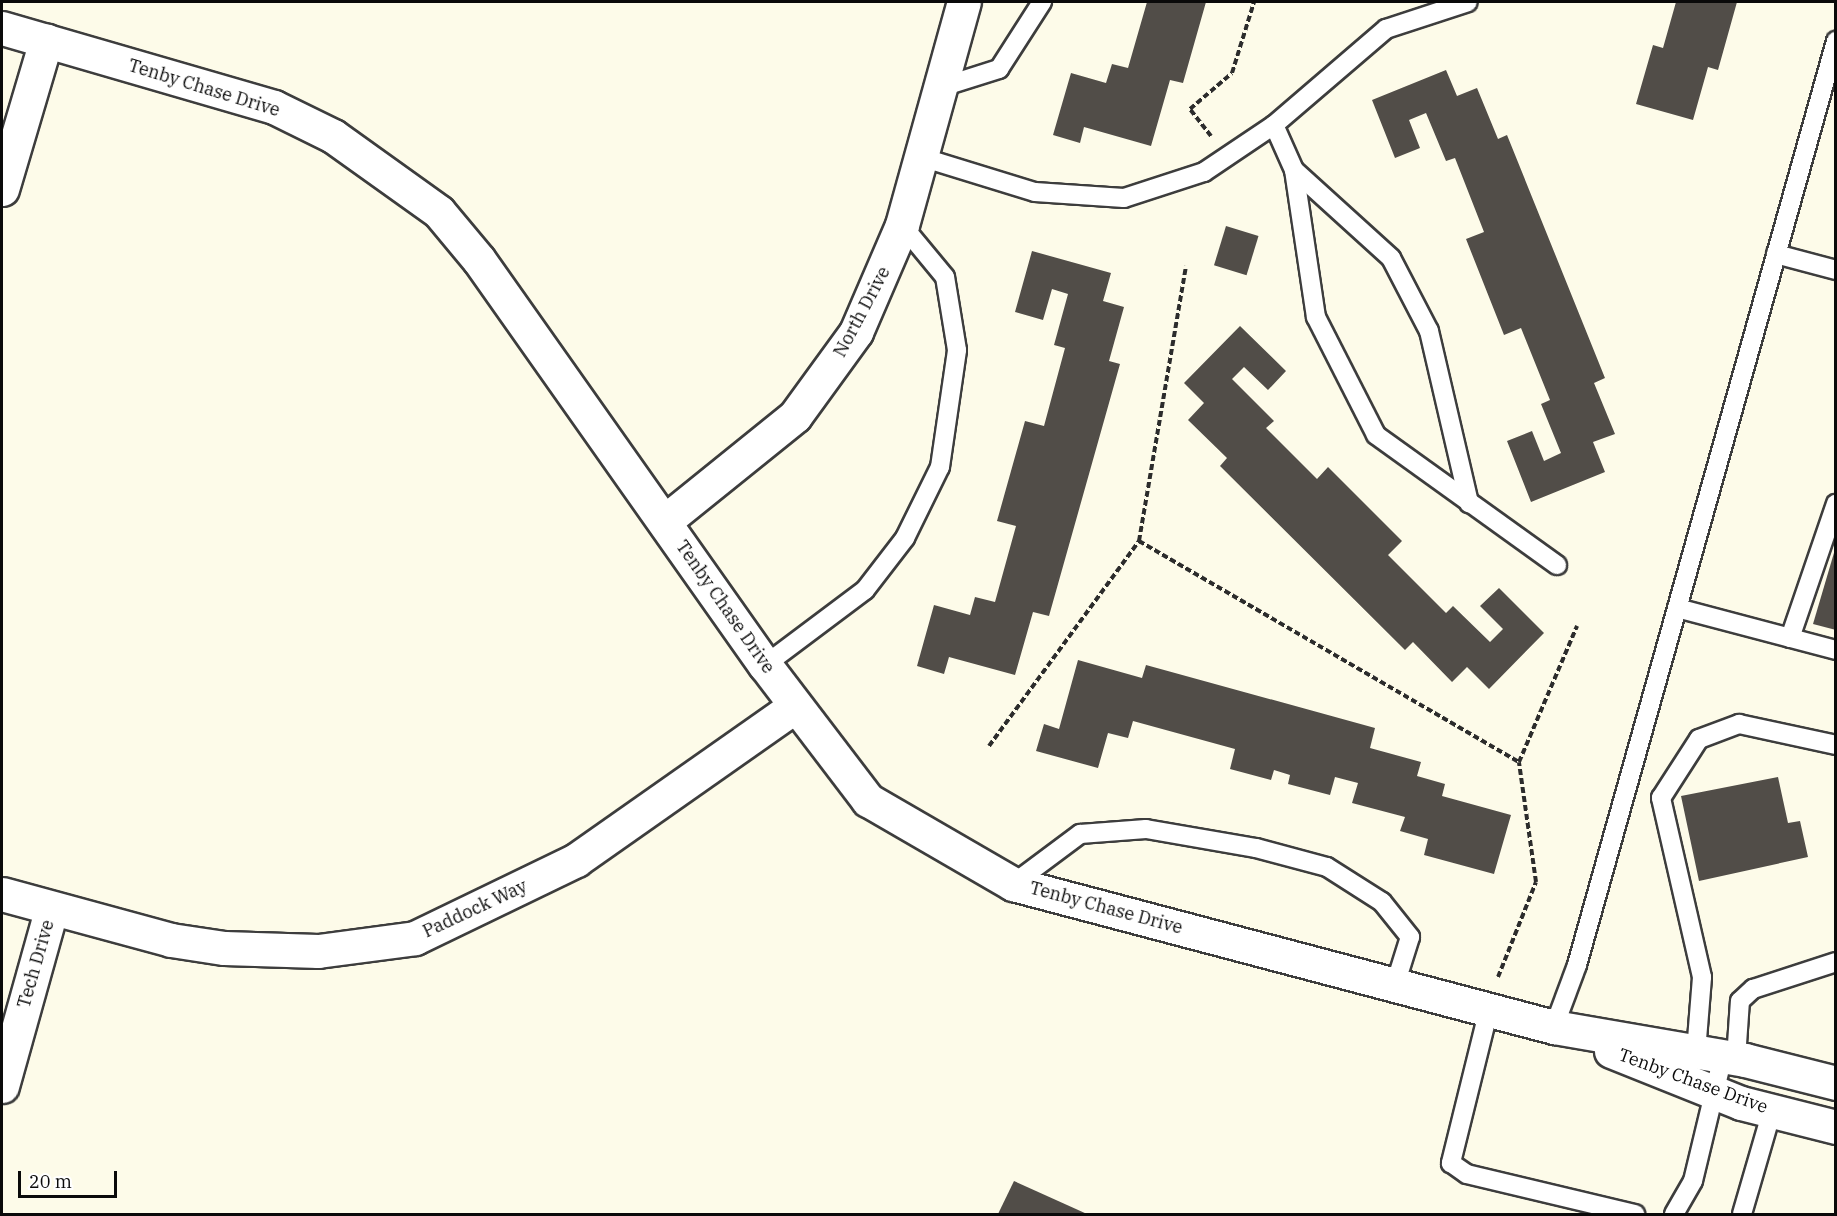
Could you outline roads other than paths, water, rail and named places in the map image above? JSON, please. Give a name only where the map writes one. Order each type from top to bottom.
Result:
[{"type":"street","name":"North Drive","points":[[665,522],[795,416],[829,374],[880,287],[902,225],[964,2]]},
{"type":"street","name":"Tenby Chase Drive","points":[[2,27],[274,107],[333,136],[389,172],[439,212],[480,260],[765,665],[868,800],[1013,884],[1554,1027],[1718,1056],[1836,1083]]},
{"type":"street","points":[[2,189],[46,40]]},
{"type":"street","name":"Paddock Way","points":[[2,894],[51,910],[171,940],[271,952],[363,947],[415,938],[576,860],[795,706]]},
{"type":"street","name":"Tech Drive","points":[[2,1086],[51,910]]},
{"type":"street","name":"Tenby Chase Drive","points":[[1554,1027],[1713,1092],[1772,1111],[1836,1127]]},
{"type":"lane","points":[[942,87],[999,69],[1042,2]]},
{"type":"lane","points":[[921,157],[1035,192],[1124,198],[1204,172],[1274,125],[1386,29],[1468,2]]},
{"type":"lane","points":[[1554,1027],[1577,965],[1836,41]]},
{"type":"lane","points":[[1274,125],[1294,170],[1316,317],[1376,435],[1557,565]]},
{"type":"lane","points":[[1294,170],[1396,268],[1429,331],[1469,503]]},
{"type":"lane","points":[[765,665],[865,590],[905,538],[940,467],[953,409],[954,329],[945,277],[902,225]]},
{"type":"lane","points":[[1776,254],[1836,270]]},
{"type":"lane","points":[[1790,638],[1836,504]]},
{"type":"lane","points":[[1677,608],[1836,650]]},
{"type":"lane","points":[[1718,1056],[1661,798],[1699,739],[1739,724],[1836,745]]},
{"type":"lane","points":[[1013,884],[1080,834],[1146,829],[1256,848],[1327,867],[1382,902],[1410,937],[1395,985]]},
{"type":"lane","points":[[1674,1215],[1693,1181],[1713,1092],[1718,1056],[1740,1001],[1753,989],[1836,962]]},
{"type":"lane","points":[[1489,1009],[1451,1163],[1467,1174],[1635,1215]]},
{"type":"lane","points":[[1742,1215],[1772,1111]]}]
